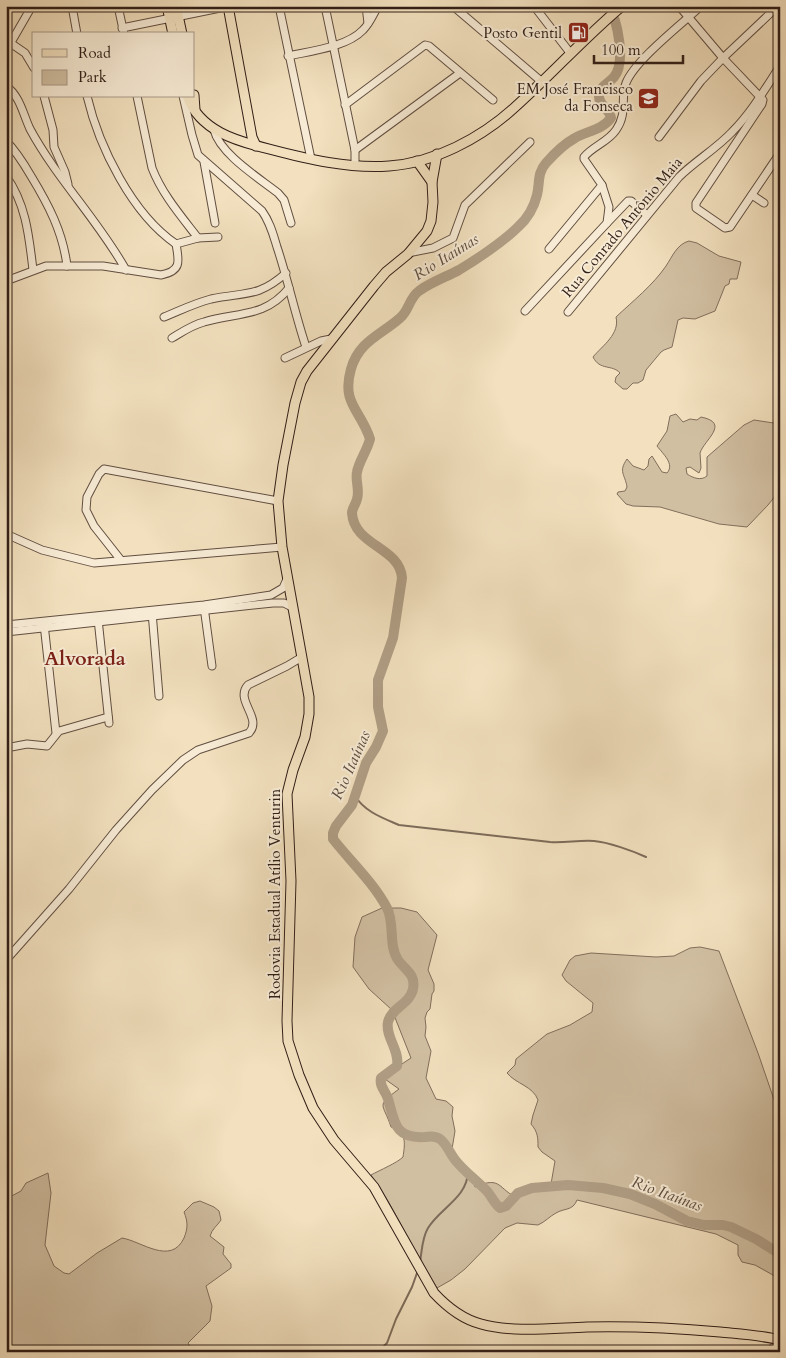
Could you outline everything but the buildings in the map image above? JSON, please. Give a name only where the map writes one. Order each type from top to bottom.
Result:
[{"type":"main road","points":[[167,6],[174,13],[181,32]]},
{"type":"main road","points":[[229,6],[255,145]]},
{"type":"main road","points":[[188,98],[204,123],[214,130],[275,151],[355,166],[390,166],[416,161],[437,154],[481,133],[512,110],[620,8]]},
{"type":"main road","points":[[172,32],[174,13]]},
{"type":"main road","points":[[194,98],[195,110]]},
{"type":"main road","points":[[251,125],[259,141],[275,151]]},
{"type":"main road","name":"Rodovia Estadual Atílio Venturin","points":[[437,154],[432,182],[433,202],[427,231],[408,254],[386,272],[316,358],[301,382],[290,425],[278,501],[286,579],[309,697],[308,726],[287,794],[291,908],[287,1021],[290,1051],[310,1099],[326,1129],[374,1187],[430,1286],[442,1302],[457,1314],[474,1322],[493,1327],[536,1329],[634,1326],[668,1327],[760,1336],[780,1340]]},
{"type":"main road","points":[[416,161],[432,182]]},
{"type":"street","points":[[6,51],[9,42],[32,6]]},
{"type":"street","points":[[72,6],[77,32]]},
{"type":"street","points":[[118,6],[123,31],[174,13],[229,6]]},
{"type":"street","points":[[279,6],[310,159]]},
{"type":"street","points":[[325,6],[355,150],[355,166]]},
{"type":"street","points":[[366,6],[368,24]]},
{"type":"street","points":[[288,56],[333,46],[354,38],[368,24],[378,6]]},
{"type":"street","points":[[453,6],[542,82]]},
{"type":"street","points":[[534,6],[571,54]]},
{"type":"street","points":[[680,6],[723,58],[763,100],[696,203],[696,208],[725,228],[730,227],[780,153]]},
{"type":"street","points":[[607,223],[609,206],[602,185],[584,159],[585,155],[610,138],[620,125],[625,105],[625,85],[633,71],[701,6]]},
{"type":"street","points":[[659,137],[701,81],[778,6]]},
{"type":"street","points":[[9,42],[25,53],[32,65]]},
{"type":"street","points":[[345,105],[422,46],[429,46],[493,100]]},
{"type":"street","points":[[760,96],[780,66]]},
{"type":"street","points":[[355,150],[460,73]]},
{"type":"street","points":[[6,86],[16,95],[31,131],[50,161],[103,232],[126,270]]},
{"type":"street","name":"Rua Conrado Antônio Maia","points":[[568,312],[679,177],[692,164],[730,134],[760,96]]},
{"type":"street","points":[[45,98],[53,130],[54,147],[65,172],[68,187]]},
{"type":"street","points":[[6,281],[46,266],[103,266],[161,275],[172,272],[178,264],[176,244],[144,213],[125,185],[101,138],[88,98]]},
{"type":"street","points":[[136,98],[152,168],[156,178],[168,199],[198,238]]},
{"type":"street","points":[[184,98],[197,152],[204,162],[268,219],[286,274],[297,321],[306,347]]},
{"type":"street","points":[[214,130],[226,152],[278,193],[284,200],[291,223]]},
{"type":"street","points":[[6,141],[28,171],[53,215],[63,243],[67,266]]},
{"type":"street","points":[[408,254],[433,248],[453,238],[465,205],[530,142]]},
{"type":"street","points":[[204,162],[216,223]]},
{"type":"street","points":[[6,176],[24,209],[30,243],[32,270]]},
{"type":"street","points":[[549,249],[602,185]]},
{"type":"street","points":[[752,195],[764,202]]},
{"type":"street","points":[[525,311],[628,201],[631,201],[647,215]]},
{"type":"street","points":[[176,244],[198,238],[218,237]]},
{"type":"street","points":[[164,317],[208,300],[263,290],[286,274]]},
{"type":"street","points":[[172,338],[204,321],[244,314],[268,307],[290,288]]},
{"type":"street","points":[[285,358],[306,347],[331,339]]},
{"type":"street","points":[[120,559],[94,526],[86,510],[87,497],[99,474],[104,469],[278,501]]},
{"type":"street","points":[[6,534],[42,550],[87,562],[282,547]]},
{"type":"street","points":[[205,608],[271,595],[283,588],[286,579]]},
{"type":"street","points":[[6,625],[44,624],[273,603],[284,603],[292,606]]},
{"type":"street","points":[[205,608],[212,666]]},
{"type":"street","points":[[152,613],[159,696]]},
{"type":"street","points":[[56,733],[109,720],[98,618]]},
{"type":"street","points":[[6,632],[44,624]]},
{"type":"street","points":[[6,748],[27,744],[48,746],[56,733],[44,624]]},
{"type":"street","points":[[6,960],[69,889],[116,830],[152,790],[184,760],[198,750],[249,733],[253,729],[253,719],[244,698],[245,688],[302,657]]},
{"type":"street","points":[[287,666],[304,669]]},
{"type":"green space","points":[[689,241],[697,243],[719,256],[741,262],[737,279],[730,279],[729,284],[725,286],[715,311],[695,319],[683,318],[678,320],[672,347],[661,352],[646,370],[643,380],[633,383],[627,389],[623,389],[615,382],[616,377],[620,373],[617,370],[599,364],[593,357],[606,344],[616,329],[616,317],[655,280],[678,248]]},
{"type":"green space","points":[[676,414],[683,422],[690,419],[697,420],[701,417],[714,423],[715,428],[700,453],[701,468],[699,473],[690,467],[686,468],[687,474],[697,478],[707,476],[707,457],[744,425],[754,420],[780,424],[780,490],[747,527],[719,524],[660,507],[633,506],[626,504],[617,494],[618,492],[625,491],[627,487],[623,467],[627,459],[633,466],[644,470],[652,456],[662,472],[667,473],[670,466],[669,463],[657,446],[667,431],[670,416]]},
{"type":"green space","points":[[382,908],[401,908],[417,912],[437,935],[428,970],[434,984],[434,991],[430,1009],[425,1018],[425,1036],[431,1051],[426,1078],[436,1099],[446,1101],[453,1107],[452,1116],[455,1131],[451,1155],[474,1183],[475,1187],[495,1183],[518,1198],[533,1189],[548,1187],[551,1184],[555,1161],[538,1147],[537,1135],[531,1124],[538,1100],[536,1095],[507,1073],[515,1065],[516,1059],[547,1034],[570,1025],[592,1012],[593,1003],[566,981],[562,975],[570,960],[575,956],[591,953],[656,957],[674,956],[690,948],[700,947],[719,951],[780,1117],[780,1279],[755,1265],[742,1262],[738,1255],[738,1245],[716,1234],[577,1200],[571,1208],[559,1211],[538,1225],[517,1223],[505,1228],[465,1269],[437,1288],[389,1202],[371,1175],[403,1157],[404,1139],[400,1132],[391,1127],[383,1105],[386,1099],[399,1089],[382,1077],[411,1058],[392,1010],[369,989],[353,967],[355,937],[362,917]]},
{"type":"green space","points":[[48,1173],[51,1193],[45,1245],[54,1266],[64,1273],[69,1274],[97,1253],[122,1238],[155,1250],[172,1250],[184,1238],[187,1225],[184,1212],[193,1203],[200,1201],[219,1211],[221,1220],[210,1236],[224,1247],[223,1254],[231,1264],[231,1268],[206,1286],[212,1306],[210,1321],[188,1343],[193,1352],[6,1352],[6,1199],[21,1191],[26,1183]]},
{"type":"green space","points":[[774,1340],[780,1341],[780,1352],[764,1352]]},
{"type":"waterway","name":"Rio Itaúnas","points":[[608,6],[615,21],[620,62],[618,71],[603,87],[599,98],[611,118],[599,128],[567,143],[546,163],[540,174],[534,204],[527,217],[518,227],[498,244],[473,261],[419,291],[413,297],[403,315],[365,345],[359,352],[351,369],[348,391],[350,399],[370,439],[357,472],[358,496],[352,513],[360,533],[394,559],[402,578],[393,638],[378,680],[378,707],[383,731],[366,763],[352,805],[336,826],[333,839],[369,881],[387,908],[391,920],[395,954],[411,976],[414,984],[408,999],[393,1013],[388,1022],[397,1066],[381,1078],[395,1122],[402,1132],[415,1137],[433,1136],[440,1139],[459,1165],[486,1190],[500,1208],[506,1206],[518,1193],[532,1188],[568,1185],[603,1188],[630,1194],[655,1204],[687,1221],[704,1225],[731,1227],[756,1239],[780,1254]]},
{"type":"waterway","points":[[355,796],[369,810],[399,825],[550,842],[600,842],[646,857]]},
{"type":"waterway","points":[[420,1262],[423,1240],[428,1228],[458,1196],[463,1189],[468,1172]]},
{"type":"waterway","points":[[378,1352],[387,1343],[417,1273]]},
{"type":"place","name":"Posto Gentil","points":[[578,33]]},
{"type":"place","name":"EM José Francisco da Fonseca","points":[[649,98]]},
{"type":"district","name":"Alvorada","points":[[85,658]]}]
